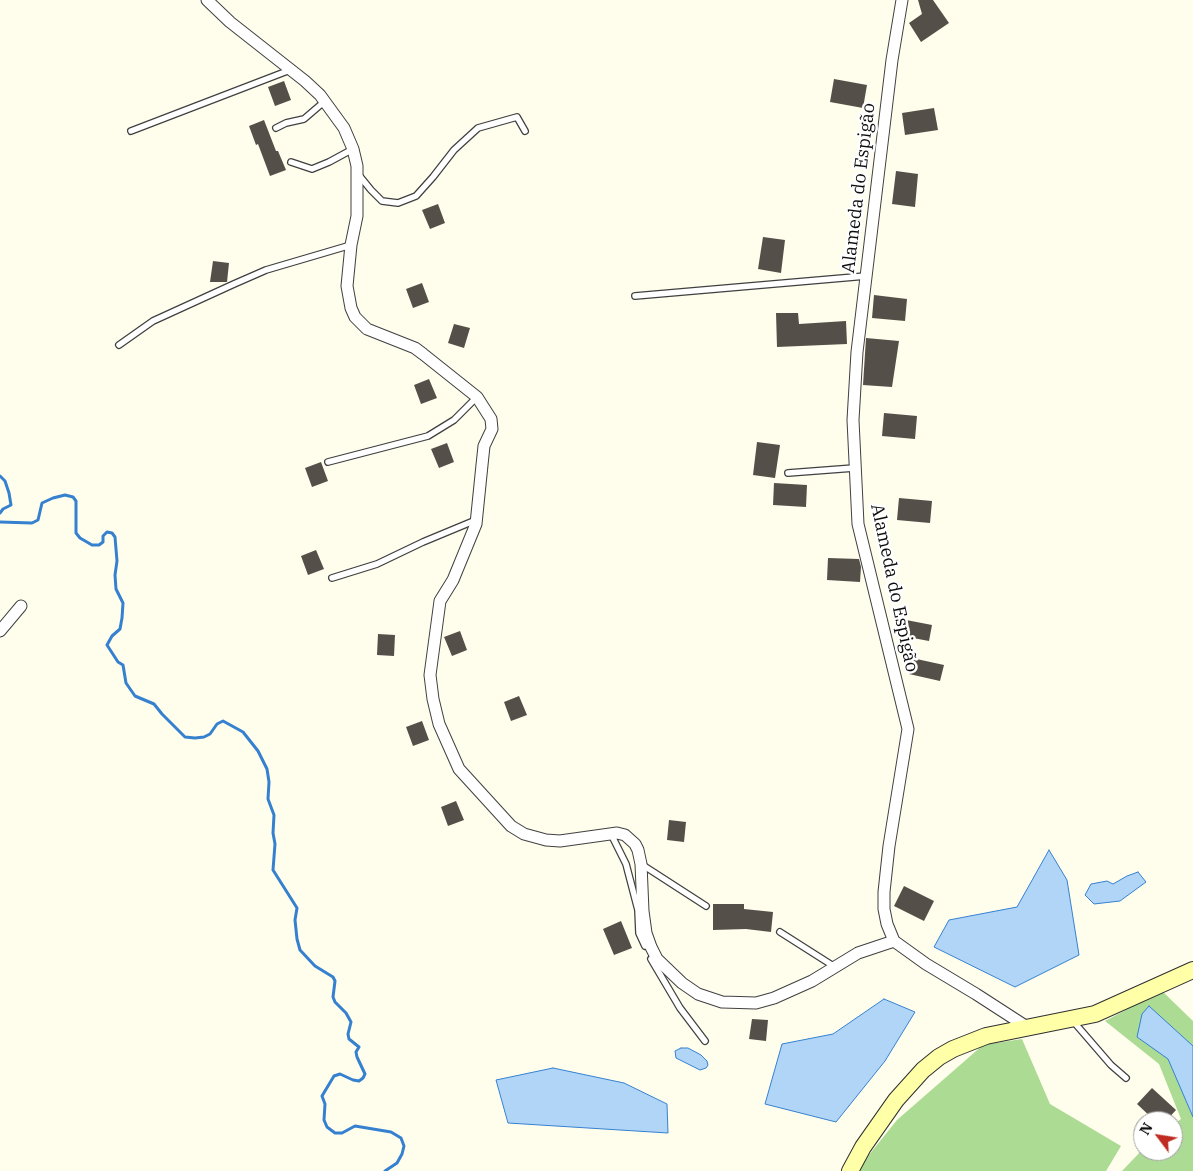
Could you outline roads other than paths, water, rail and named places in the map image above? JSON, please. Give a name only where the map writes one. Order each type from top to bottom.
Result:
[{"type":"street","points":[[207,0],[230,22],[305,81],[325,101],[344,128],[353,149],[357,172],[357,216],[351,245],[348,286],[350,308],[355,317],[367,328],[415,348],[476,398],[492,418],[492,428],[484,446],[476,520],[452,580],[440,601],[430,675],[439,724],[459,769],[511,826],[524,834],[560,842],[611,834],[625,835],[635,844],[641,864],[643,911],[646,933],[651,947],[657,959],[682,983],[698,994],[722,1002],[756,1003],[774,998],[812,981],[858,953],[894,941],[926,964],[969,989],[1027,1027]]},
{"type":"street","name":"Alameda do Espigão","points":[[894,941],[887,924],[884,892],[889,846],[908,729],[858,524],[853,420],[854,380],[866,276],[892,60],[902,0]]},
{"type":"street","points":[[0,631],[22,606]]},
{"type":"street","points":[[850,1171],[882,1118],[905,1089],[939,1057],[968,1042],[986,1036],[1095,1014],[1193,970]]},
{"type":"lane","points":[[131,131],[291,70]]},
{"type":"lane","points":[[276,128],[286,123],[304,119],[325,101]]},
{"type":"lane","points":[[357,172],[382,201],[398,203],[416,196],[434,177],[454,150],[478,128],[517,118],[525,131]]},
{"type":"lane","points":[[290,162],[312,169],[353,149]]},
{"type":"lane","points":[[119,345],[153,320],[266,270],[351,245]]},
{"type":"lane","points":[[635,296],[866,276]]},
{"type":"lane","points":[[328,462],[428,436],[454,420],[476,398]]},
{"type":"lane","points":[[788,473],[854,468]]},
{"type":"lane","points":[[332,578],[377,564],[476,520]]},
{"type":"lane","points":[[611,834],[626,864],[638,910],[639,933],[680,1008],[705,1041]]},
{"type":"lane","points":[[641,864],[706,906]]},
{"type":"lane","points":[[780,932],[835,967]]},
{"type":"lane","points":[[1072,1019],[1111,1065],[1126,1078]]},
{"type":"water","points":[[1049,850],[1067,880],[1079,955],[1015,987],[934,947],[949,920],[1017,907]]},
{"type":"water","points":[[1138,872],[1146,882],[1120,901],[1094,904],[1085,895],[1091,884],[1107,881],[1113,884]]},
{"type":"water","points":[[884,999],[915,1012],[885,1061],[836,1122],[765,1104],[782,1044],[833,1034]]},
{"type":"water","points":[[1149,1006],[1193,1046],[1193,1117],[1168,1059],[1137,1037],[1142,1014]]},
{"type":"water","points":[[681,1048],[688,1048],[701,1055],[707,1061],[708,1065],[706,1068],[700,1070],[676,1058],[675,1051]]},
{"type":"water","points":[[553,1068],[624,1083],[667,1104],[668,1133],[508,1123],[496,1080]]},
{"type":"waterway","points":[[0,476],[5,481],[11,505],[0,513]]},
{"type":"waterway","points":[[0,522],[32,523],[38,520],[42,503],[65,495],[73,497],[76,501],[76,533],[80,538],[92,545],[99,545],[103,542],[103,536],[107,532],[112,533],[115,537],[117,561],[116,589],[123,603],[122,618],[120,629],[112,636],[107,645],[118,662],[123,665],[126,683],[135,696],[154,704],[185,737],[204,737],[210,734],[217,724],[223,721],[243,732],[258,751],[267,769],[269,782],[268,799],[274,815],[273,833],[275,844],[273,870],[297,908],[295,920],[300,950],[315,966],[333,977],[335,981],[333,997],[351,1022],[348,1034],[349,1039],[359,1047],[356,1052],[357,1057],[365,1074],[359,1081],[340,1074],[334,1076],[322,1096],[325,1104],[324,1120],[327,1127],[335,1133],[342,1133],[355,1126],[391,1132],[401,1138],[404,1146],[402,1154],[397,1163],[385,1171]]}]
